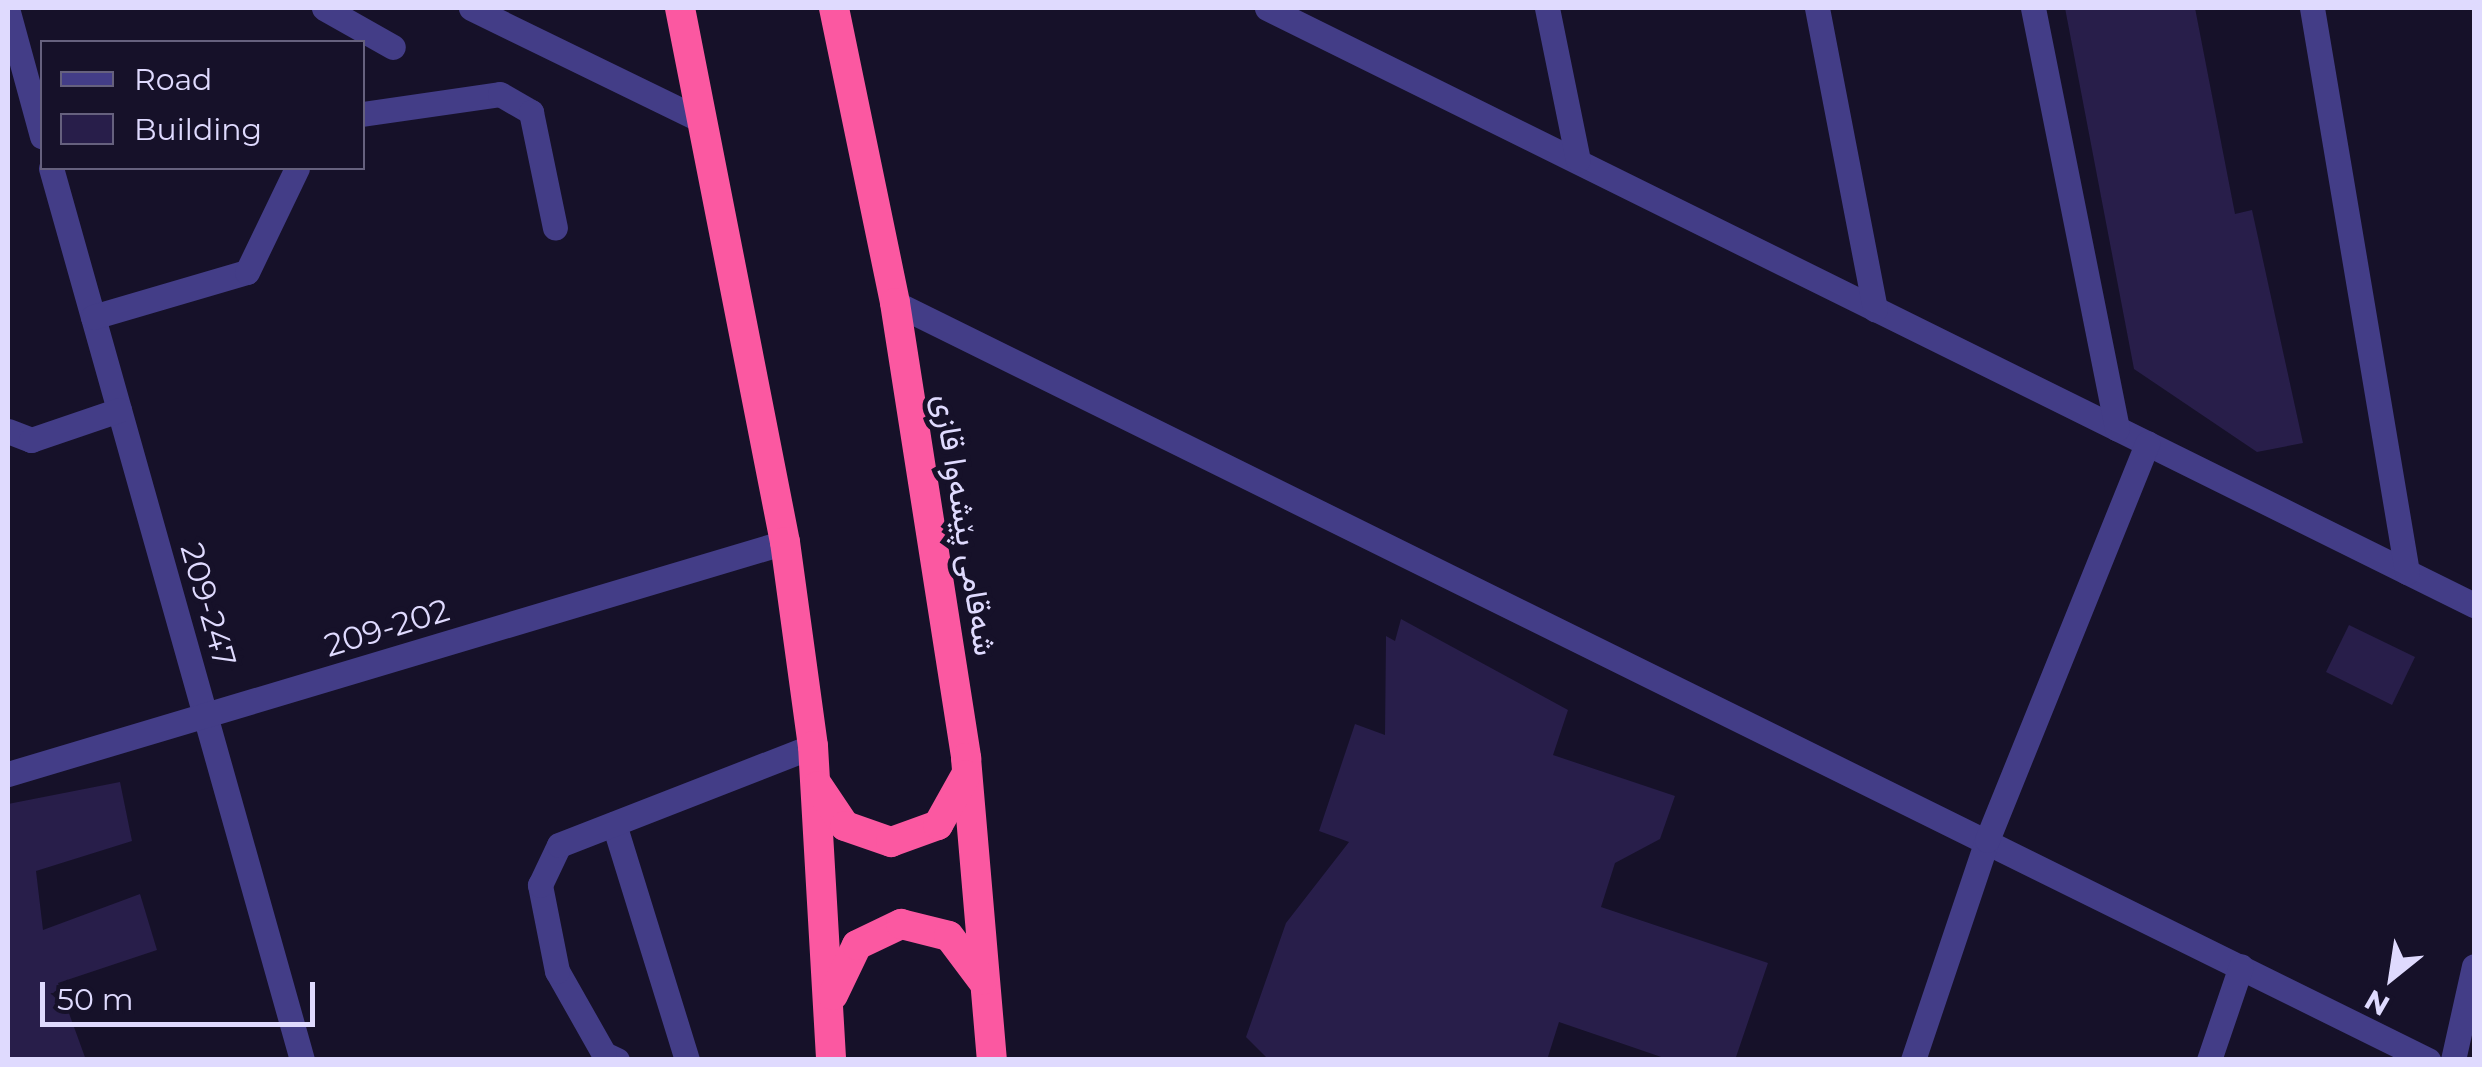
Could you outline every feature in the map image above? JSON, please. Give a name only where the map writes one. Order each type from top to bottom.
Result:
[{"type":"highway","points":[[680,8],[785,542],[814,760],[831,1060]]},
{"type":"highway","name":"شەقامی پێشەوا قازی","points":[[834,8],[894,303],[966,758],[992,1060]]},
{"type":"highway","points":[[814,760],[835,818],[891,842],[947,817],[966,758]]},
{"type":"highway","points":[[829,1018],[848,954],[901,924],[958,942],[988,1002]]},
{"type":"street","points":[[324,8],[393,48]]},
{"type":"street","points":[[471,8],[700,119]]},
{"type":"street","points":[[1267,8],[2474,605]]},
{"type":"street","points":[[1547,8],[1578,160]]},
{"type":"street","points":[[1817,8],[1876,309]]},
{"type":"street","points":[[2034,8],[2117,429]]},
{"type":"street","points":[[2312,8],[2407,572]]},
{"type":"street","points":[[8,12],[40,129]]},
{"type":"street","points":[[365,114],[500,94],[531,112],[555,228]]},
{"type":"street","name":"209-247","points":[[52,170],[302,1060]]},
{"type":"street","points":[[93,316],[247,272],[296,170]]},
{"type":"street","points":[[894,303],[2428,1060]]},
{"type":"street","points":[[8,431],[31,440],[119,410]]},
{"type":"street","points":[[1913,1060],[1987,840],[2147,444]]},
{"type":"street","name":"209-202","points":[[8,774],[785,542]]},
{"type":"street","points":[[617,1060],[604,1054],[557,971],[540,886],[558,845],[814,760]]},
{"type":"street","points":[[614,824],[688,1060]]},
{"type":"street","points":[[2209,1060],[2242,966]]},
{"type":"street","points":[[2454,1060],[2474,966]]},
{"type":"building","points":[[2065,8],[2195,8],[2235,214],[2252,210],[2303,443],[2257,452],[2134,369]]},
{"type":"building","points":[[1401,619],[1568,710],[1553,755],[1675,796],[1660,839],[1615,863],[1601,907],[1768,963],[1735,1060],[1670,1060],[1559,1022],[1547,1060],[1269,1060],[1246,1037],[1286,923],[1349,842],[1319,831],[1355,724],[1385,735],[1386,636],[1395,641]]},
{"type":"building","points":[[2349,625],[2415,657],[2392,705],[2326,672]]},
{"type":"building","points":[[120,782],[132,841],[36,871],[43,930],[140,894],[157,950],[58,983],[86,1060],[8,1060],[8,804]]}]
